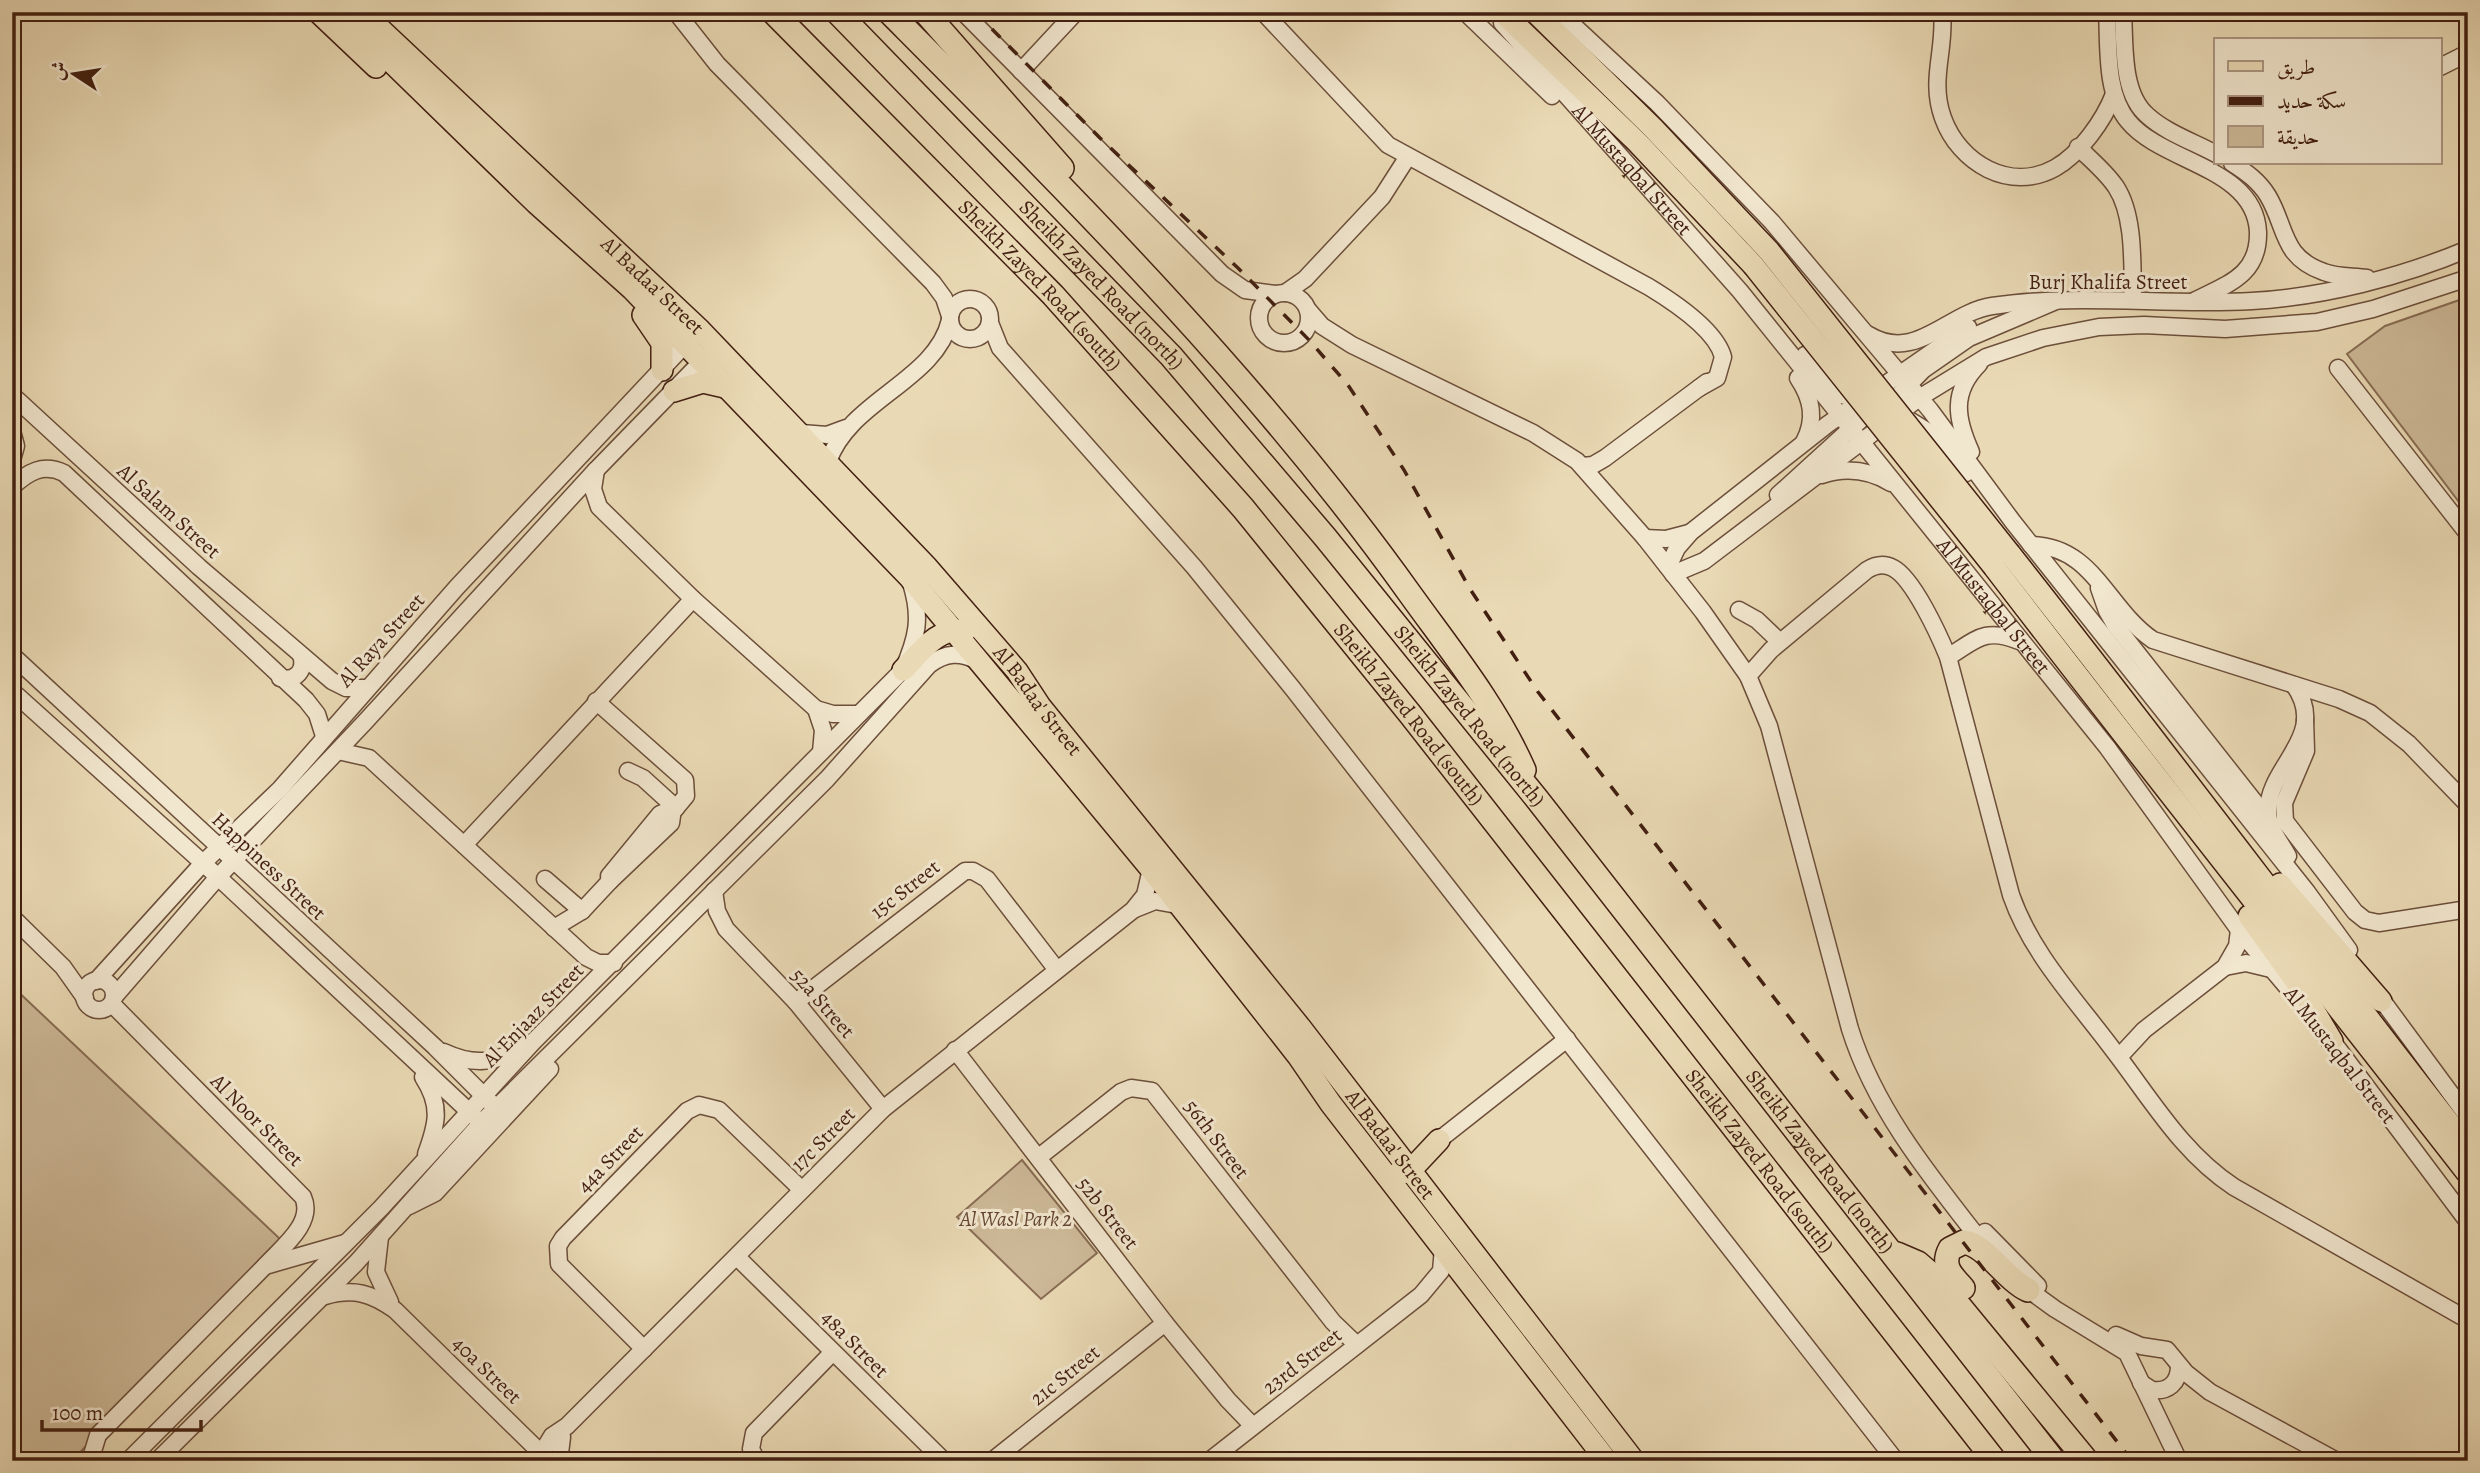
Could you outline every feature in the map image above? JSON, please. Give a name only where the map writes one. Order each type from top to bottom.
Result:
[{"type":"highway","name":"Sheikh Zayed Road (south)","points":[[773,12],[1053,295],[1251,518],[1419,724],[1995,1461]]},
{"type":"highway","name":"Sheikh Zayed Road (north)","points":[[837,12],[1189,376],[1325,537],[1537,799],[2054,1461]]},
{"type":"highway","points":[[889,12],[1120,247],[1262,404],[1370,538],[1499,719],[1537,799]]},
{"type":"highway","points":[[925,12],[1047,150],[1120,247]]},
{"type":"highway","points":[[2028,1290],[2006,1276],[1975,1245],[1959,1243],[1947,1254],[1948,1270],[1998,1331],[2038,1397]]},
{"type":"highway","points":[[1893,1252],[1918,1263],[1933,1275],[2038,1397],[2087,1461]]},
{"type":"highway","points":[[1959,1414],[1977,1461]]},
{"type":"main road","points":[[318,12],[448,131],[476,145]]},
{"type":"main road","name":"Al Badaa' Street","points":[[340,12],[476,145],[632,289],[693,337]]},
{"type":"main road","name":"Al Badaa' Street","points":[[362,12],[454,101],[475,116],[709,354],[801,433],[950,594],[1017,671],[1040,706],[1300,1027],[1634,1461]]},
{"type":"main road","points":[[383,12],[458,93],[475,116]]},
{"type":"main road","name":"Al Mustaqbal Street","points":[[1502,12],[1761,258],[1993,568],[2202,840],[2246,890],[2468,1174]]},
{"type":"main road","name":"Al Mustaqbal Street","points":[[1535,12],[1653,128],[2010,554],[2468,1147]]},
{"type":"main road","points":[[632,289],[636,308],[660,337],[662,370]]},
{"type":"main road","name":"Al Badaa' Street","points":[[709,354],[730,388],[910,578],[984,664],[1151,869],[1298,1056],[1331,1104],[1607,1461]]},
{"type":"main road","points":[[674,391],[703,382],[730,388]]},
{"type":"main road","points":[[903,670],[937,638],[953,629],[964,631],[978,639],[1024,693],[1040,706]]},
{"type":"main road","points":[[2221,825],[2277,880],[2381,1001]]},
{"type":"main road","points":[[2202,840],[2230,888],[2300,987],[2332,1041]]},
{"type":"main road","points":[[1331,1104],[1352,1119],[1395,1171],[1409,1172],[1439,1140]]},
{"type":"main road","points":[[1389,1143],[1401,1151],[1416,1152],[1439,1140]]},
{"type":"street","points":[[677,12],[717,64],[933,283],[944,298],[956,334],[973,339],[1014,362]]},
{"type":"street","points":[[963,12],[977,20],[1021,71],[1222,274],[1245,290],[1280,294],[1302,300],[1322,326],[1352,345],[1533,433],[1582,466],[1645,538],[1703,612],[1748,676],[1774,743],[1855,1043],[1876,1093],[1989,1251],[2028,1290],[2123,1349],[2139,1375],[2159,1423],[2179,1461]]},
{"type":"street","points":[[1021,71],[1076,12]]},
{"type":"street","points":[[1263,12],[1365,125],[1413,161],[1649,287],[1705,331],[1716,360],[1712,374],[1699,388],[1617,450],[1592,465],[1582,466]]},
{"type":"street","points":[[1465,12],[1570,113],[1618,154]]},
{"type":"street","name":"Al Mustaqbal Street","points":[[1493,12],[1740,291],[1903,493],[2133,780],[2239,930],[2332,1041],[2468,1223]]},
{"type":"street","points":[[1561,12],[1735,182],[1867,334],[2307,892],[2381,1001],[2465,1112]]},
{"type":"street","points":[[2107,12],[2114,94],[2128,121],[2150,140],[2230,184],[2253,210],[2257,223],[2257,246],[2247,271],[2240,279],[2191,302]]},
{"type":"street","points":[[2123,12],[2129,77],[2138,106],[2160,125],[2214,152]]},
{"type":"street","points":[[1943,14],[1937,93],[1945,122],[1970,158],[1992,172],[2027,177],[2056,168],[2094,128],[2114,94]]},
{"type":"street","points":[[2442,66],[2468,53]]},
{"type":"street","points":[[2094,128],[2110,120],[2128,121]]},
{"type":"street","points":[[2078,147],[2111,180],[2122,197],[2127,216],[2133,299]]},
{"type":"street","points":[[1316,268],[1308,310],[1309,326],[1293,343],[1275,343],[1262,331],[1259,323],[1262,306],[1316,268],[1413,161]]},
{"type":"street","points":[[2249,170],[2269,198],[2284,240],[2307,264],[2334,275],[2373,278]]},
{"type":"street","name":"Burj Khalifa Street","points":[[1882,406],[1903,378],[1959,332],[1993,317],[2002,306],[2058,300],[2133,299],[2191,302],[2304,296],[2468,249]]},
{"type":"street","name":"Burj Khalifa Street","points":[[1919,398],[1971,364],[2043,338],[2099,327],[2144,325],[2225,330],[2317,322],[2373,309],[2468,278]]},
{"type":"street","points":[[1740,291],[1774,319],[1840,395],[1882,406],[1916,422],[1935,436],[1991,503],[2014,522]]},
{"type":"street","points":[[936,351],[958,303],[974,299],[987,308],[996,341],[1194,567],[1896,1461]]},
{"type":"street","points":[[1670,571],[1704,561],[1807,483],[1856,436],[1903,378],[1985,329],[2035,313],[2058,300]]},
{"type":"street","points":[[1867,334],[1890,343],[1909,343],[1985,308],[2002,306]]},
{"type":"street","points":[[801,433],[827,435],[846,428],[936,351],[985,333],[990,323]]},
{"type":"street","points":[[1776,336],[1811,406],[1812,420],[1804,443]]},
{"type":"street","name":"Al Raya Street","points":[[94,982],[204,863],[280,789],[366,688],[561,475],[693,337]]},
{"type":"street","points":[[1300,338],[1332,339],[1352,345]]},
{"type":"street","name":"Al Raya Street","points":[[113,1006],[218,877],[364,723],[562,506],[709,354]]},
{"type":"street","points":[[1984,479],[1961,431],[1957,406],[1962,388],[1971,372],[1993,354]]},
{"type":"street","points":[[2338,368],[2468,534]]},
{"type":"street","name":"Al Salam Street","points":[[12,395],[199,567],[301,655],[342,687],[366,688]]},
{"type":"street","points":[[1670,571],[1677,548],[1691,531],[1839,416],[1919,398]]},
{"type":"street","points":[[828,462],[846,428]]},
{"type":"street","points":[[12,431],[16,446],[12,460]]},
{"type":"street","points":[[1751,526],[1798,475],[1856,436]]},
{"type":"street","points":[[1610,498],[1605,476],[1617,450]]},
{"type":"street","name":"Al Salam Street","points":[[13,487],[24,476],[40,469],[64,473],[312,706],[324,736]]},
{"type":"street","points":[[596,470],[593,489],[599,507],[693,599],[816,709],[833,714],[859,714]]},
{"type":"street","points":[[1807,483],[1832,472],[1859,471],[1887,481],[1903,493]]},
{"type":"street","points":[[561,475],[566,494],[562,506]]},
{"type":"street","points":[[562,506],[581,502],[599,507]]},
{"type":"street","points":[[1645,538],[1666,539],[1691,531]]},
{"type":"street","points":[[2031,545],[2054,547],[2072,555],[2090,568],[2133,625],[2153,640],[2354,706],[2384,722],[2468,805]]},
{"type":"street","points":[[1703,612],[1695,586],[1697,573],[1704,561]]},
{"type":"street","points":[[1748,676],[1775,646],[1852,583],[1882,574],[1894,578],[1914,593],[1946,652],[2018,914],[2043,958],[2179,1139],[2216,1175],[2468,1320]]},
{"type":"street","name":"Al Enjaaz Street","points":[[157,1461],[380,1237],[476,1117],[484,1097],[533,1042],[903,670],[916,639],[919,621],[910,578]]},
{"type":"street","points":[[2098,579],[2101,596],[2111,618],[2268,819],[2307,892]]},
{"type":"street","points":[[464,845],[693,599]]},
{"type":"street","points":[[1976,637],[1986,614],[1986,599]]},
{"type":"street","points":[[1738,610],[1757,620],[1775,646]]},
{"type":"street","points":[[1946,652],[1976,637],[2004,636],[2019,641]]},
{"type":"street","points":[[1738,659],[1775,646]]},
{"type":"street","name":"Al Enjaaz Street","points":[[128,1461],[348,1242],[422,1163],[476,1117],[496,1108],[609,996],[827,779],[929,665],[948,654],[959,654],[984,664]]},
{"type":"street","name":"Happiness Street","points":[[12,655],[233,863],[435,1047],[496,1108]]},
{"type":"street","points":[[280,678],[287,679],[299,674],[302,668],[301,655]]},
{"type":"street","points":[[2294,685],[2303,701],[2306,751],[2284,803],[2286,821],[2355,912],[2365,920],[2379,923],[2468,909]]},
{"type":"street","name":"Happiness Street","points":[[12,691],[204,863],[476,1117]]},
{"type":"street","points":[[554,928],[578,913],[610,881],[614,881],[671,823],[674,811],[686,796],[685,780],[596,701]]},
{"type":"street","points":[[816,709],[823,730],[821,752]]},
{"type":"street","points":[[2268,819],[2270,798],[2298,746],[2305,719]]},
{"type":"street","points":[[364,723],[363,741],[369,758],[592,961],[614,963]]},
{"type":"street","points":[[338,751],[369,758]]},
{"type":"street","points":[[628,771],[643,778],[674,811]]},
{"type":"street","name":"17c Street","points":[[545,1457],[562,1432],[883,1109],[1133,910],[1145,895],[1151,869]]},
{"type":"street","name":"15c Street","points":[[796,1002],[965,871],[981,874],[987,879],[1057,970]]},
{"type":"street","points":[[542,881],[578,913]]},
{"type":"street","name":"52a Street","points":[[714,891],[717,911],[726,929],[796,1002],[883,1109]]},
{"type":"street","name":"17c Street","points":[[1133,910],[1155,901],[1177,905]]},
{"type":"street","points":[[12,917],[63,967],[93,1009],[113,1006],[110,984],[94,982],[63,967]]},
{"type":"street","points":[[684,921],[702,919],[726,929]]},
{"type":"street","points":[[2116,1053],[2225,967],[2237,946],[2239,930]]},
{"type":"street","points":[[2225,967],[2246,963],[2271,968]]},
{"type":"street","points":[[85,998],[86,989],[94,982]]},
{"type":"street","name":"Al Enjaaz Street","points":[[404,1208],[435,1193],[595,1023],[609,996]]},
{"type":"street","name":"Al Noor Street","points":[[90,1461],[98,1435],[265,1266],[303,1223],[307,1208],[301,1193],[113,1006]]},
{"type":"street","points":[[1439,1140],[1567,1039]]},
{"type":"street","points":[[435,1047],[465,1061],[488,1062],[533,1042]]},
{"type":"street","name":"52b Street","points":[[955,1050],[1249,1430]]},
{"type":"street","points":[[413,1061],[431,1089],[438,1111],[436,1127],[422,1163]]},
{"type":"street","name":"56th Street","points":[[1039,1157],[1121,1092],[1142,1087],[1152,1091],[1333,1322],[1336,1334],[1352,1349]]},
{"type":"street","name":"44a Street","points":[[644,1349],[559,1264],[557,1255],[563,1238],[687,1111],[699,1105],[719,1110],[802,1190]]},
{"type":"street","points":[[1914,1148],[1996,1245],[2032,1281],[2089,1320],[2134,1344],[2173,1354],[2179,1366],[2210,1392],[2337,1461]]},
{"type":"street","name":"40a Street","points":[[380,1237],[376,1272],[380,1286],[395,1310]]},
{"type":"street","points":[[265,1266],[348,1242]]},
{"type":"street","name":"23rd Street","points":[[1209,1461],[1421,1295],[1439,1276],[1443,1248]]},
{"type":"street","name":"48a Street","points":[[737,1257],[944,1461]]},
{"type":"street","name":"23rd Street","points":[[1421,1295],[1451,1282],[1474,1288]]},
{"type":"street","name":"40a Street","points":[[323,1297],[346,1291],[377,1297],[395,1310],[545,1457]]},
{"type":"street","name":"21c Street","points":[[992,1461],[1165,1323]]},
{"type":"street","points":[[2154,1348],[2142,1355],[2139,1375],[2152,1390],[2168,1387],[2210,1392]]},
{"type":"street","points":[[757,1461],[751,1449],[754,1433],[834,1352]]},
{"type":"street","points":[[2159,1423],[2168,1387],[2179,1366]]},
{"type":"street","points":[[522,1434],[540,1436],[562,1432],[559,1461]]},
{"type":"green space","points":[[2468,297],[2468,514],[2347,354],[2385,326]]},
{"type":"green space","points":[[12,986],[280,1239],[72,1461],[12,1461]]},
{"type":"green space","name":"Al Wasl Park 2","points":[[1022,1160],[1097,1253],[1041,1299],[957,1217]]},
{"type":"railway","points":[[975,12],[1100,138],[1238,268],[1309,340],[1348,385],[1404,470],[1470,589],[1538,692],[2132,1461]]}]
